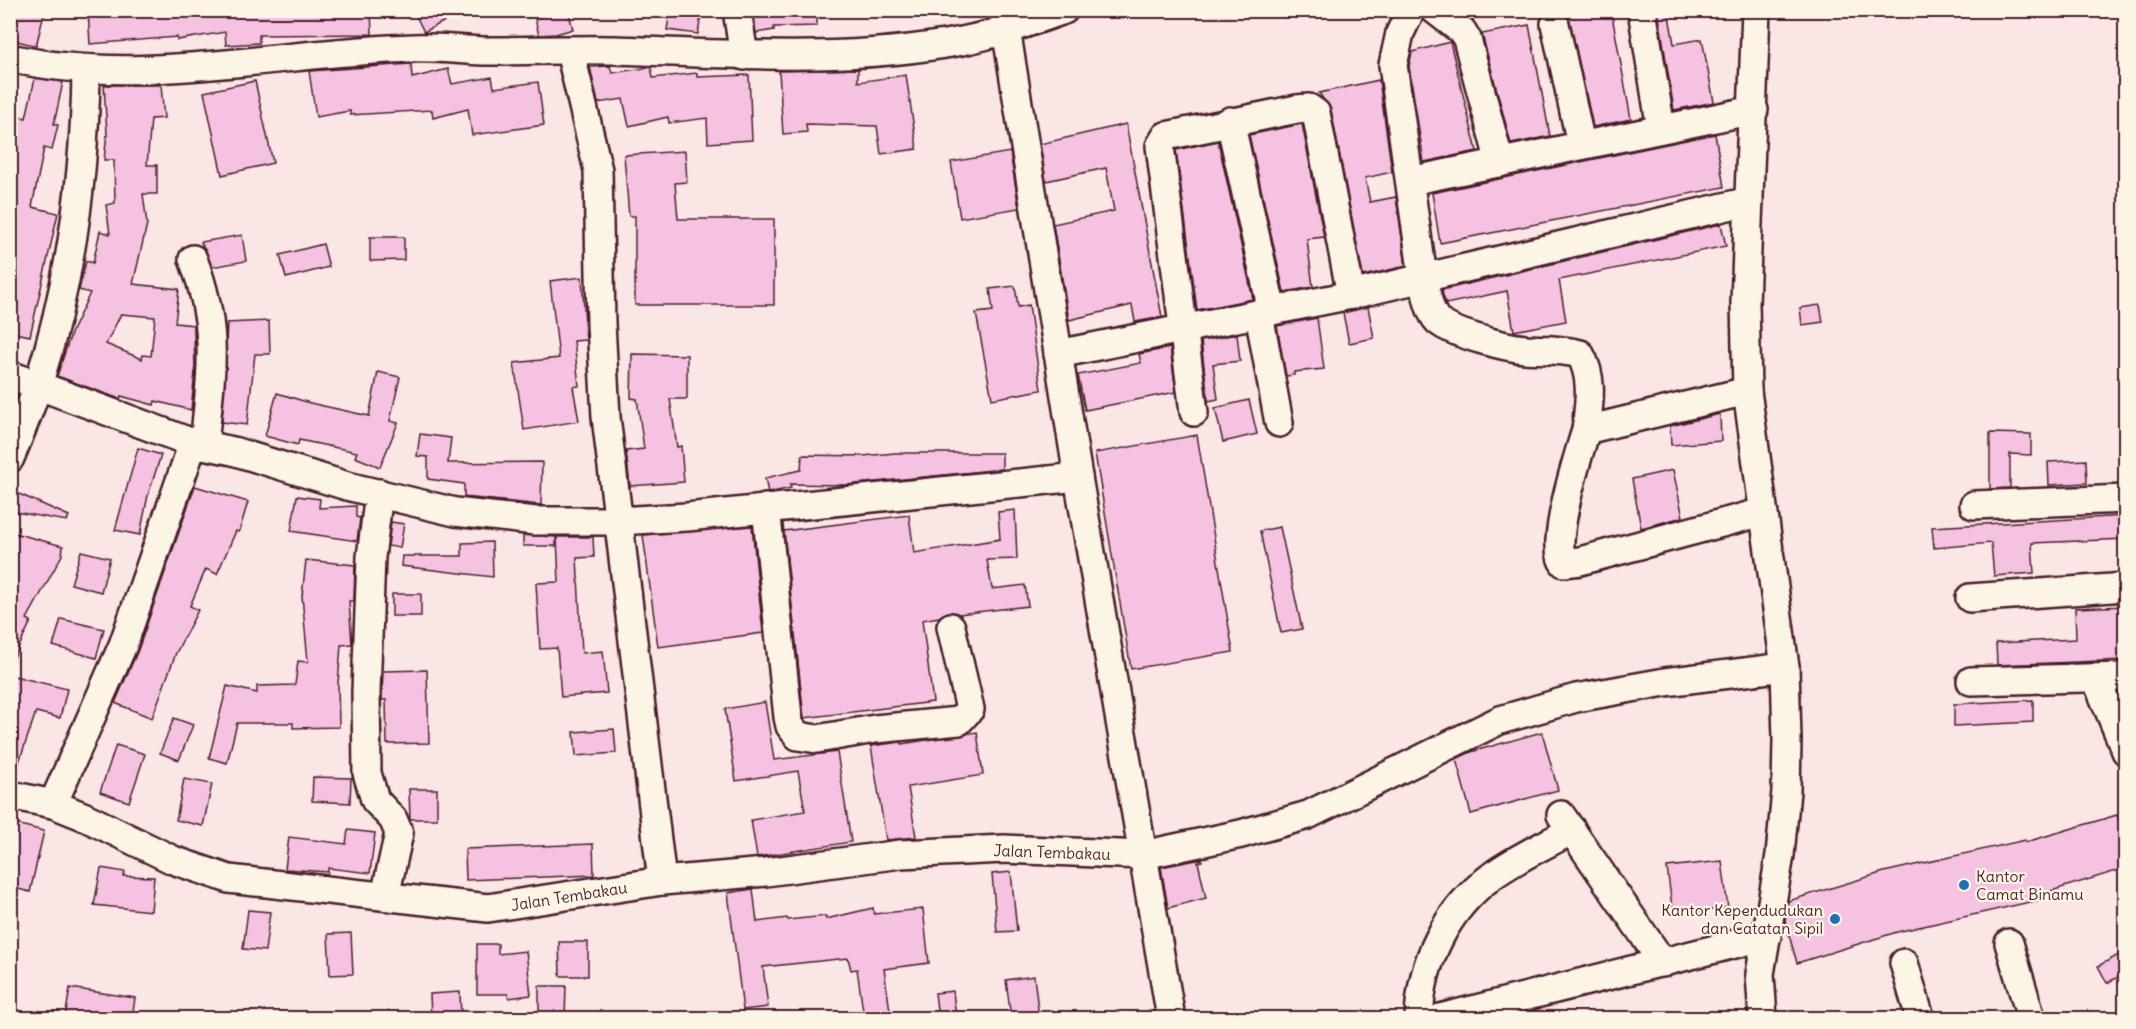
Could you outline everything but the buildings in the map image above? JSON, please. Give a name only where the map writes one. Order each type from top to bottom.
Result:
[{"type":"street","points":[[737,10],[744,56]]},
{"type":"street","points":[[10,57],[44,65],[86,70],[247,62],[407,48],[744,56],[897,51],[962,41],[1004,21],[1064,10]]},
{"type":"street","points":[[1411,10],[1400,33],[1392,65],[1423,278],[1430,308],[1437,320],[1451,328],[1522,348],[1565,350],[1580,354],[1589,375],[1586,430],[1566,498],[1559,552],[1564,563],[1580,561],[1763,512]]},
{"type":"street","points":[[1435,10],[1462,30],[1467,39],[1500,163]]},
{"type":"street","points":[[1642,10],[1661,129]]},
{"type":"street","points":[[1756,10],[1745,303],[1747,391],[1785,667],[1786,791],[1780,855],[1760,974],[1763,1018]]},
{"type":"street","points":[[1004,21],[1078,477],[1171,1018]]},
{"type":"street","points":[[1555,24],[1581,144]]},
{"type":"street","points":[[570,51],[598,170],[606,417],[662,881]]},
{"type":"street","points":[[10,458],[38,385],[54,327],[78,201],[86,133],[86,70]]},
{"type":"street","points":[[1194,412],[1160,146],[1169,135],[1297,109],[1309,108],[1316,113],[1351,295]]},
{"type":"street","points":[[1410,181],[1754,110]]},
{"type":"street","points":[[1230,121],[1265,313],[1279,423]]},
{"type":"street","points":[[1058,354],[1351,295],[1749,201]]},
{"type":"street","points":[[52,804],[123,645],[198,444],[214,351],[210,312],[194,259]]},
{"type":"street","points":[[10,375],[198,444],[233,451],[304,473],[455,512],[535,521],[617,521],[1078,477]]},
{"type":"street","points":[[1586,430],[1747,391]]},
{"type":"street","points":[[379,493],[371,557],[366,692],[368,773],[375,800],[393,819],[399,833],[385,896]]},
{"type":"street","points":[[1974,505],[2126,499]]},
{"type":"street","points":[[766,508],[788,717],[790,726],[798,736],[817,739],[875,729],[959,721],[970,709],[951,627]]},
{"type":"street","points":[[1970,598],[2126,587]]},
{"type":"street","name":"Jalan Tembakau","points":[[10,795],[52,804],[83,816],[172,860],[229,879],[488,908],[662,881],[766,872],[901,854],[1004,849],[1143,855],[1240,834],[1308,815],[1500,720],[1565,701],[1665,682],[1785,667]]},
{"type":"street","points":[[1971,681],[2126,677]]},
{"type":"street","points":[[2096,679],[2126,751]]},
{"type":"street","points":[[1419,1018],[1420,993],[1434,947],[1456,910],[1492,876],[1566,822],[1664,963]]},
{"type":"street","points":[[1440,1018],[1767,936]]},
{"type":"street","points":[[2009,943],[2031,1018]]},
{"type":"street","points":[[1904,963],[1920,1018]]},
{"type":"place","name":"Kantor Camat Binamu","points":[[1964,885]]},
{"type":"place","name":"Kantor Kependudukan dan Catatan Sipil","points":[[1835,919]]}]
